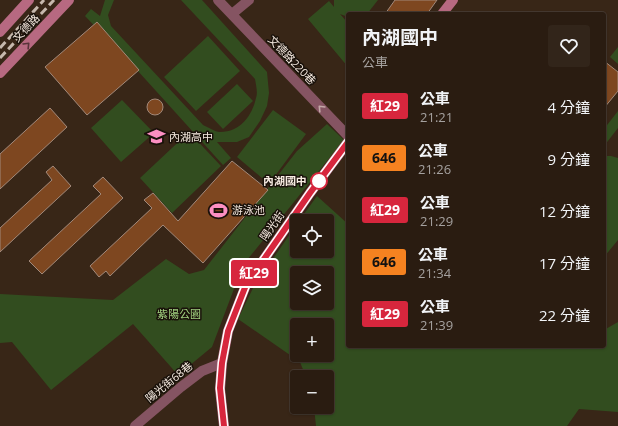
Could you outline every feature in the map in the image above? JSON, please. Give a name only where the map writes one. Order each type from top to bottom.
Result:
[{"type":"street","name":"文德路","points":[[0,32],[29,0]]},
{"type":"street","name":"文德路","points":[[0,73],[69,0]]},
{"type":"street","name":"文德路220巷","points":[[218,0],[346,134]]},
{"type":"street","points":[[232,14],[250,0]]},
{"type":"street","points":[[443,12],[452,0]]},
{"type":"street","name":"陽光街","points":[[224,426],[220,388],[222,363],[228,331],[246,285],[310,193],[346,145]]},
{"type":"street","name":"陽光街68巷","points":[[135,426],[202,371],[222,363]]},
{"type":"green space","points":[[105,0],[114,0],[108,15],[111,26],[203,125],[214,130],[220,132],[227,131],[234,129],[244,122],[252,111],[257,96],[255,79],[181,0],[202,0],[267,72],[269,93],[267,106],[260,121],[249,137],[237,142],[217,142],[231,158],[223,165],[137,70],[85,16],[91,9],[100,16]]},
{"type":"green space","points":[[334,0],[378,0],[369,12],[346,12],[346,16],[340,14],[346,21],[346,65],[308,19],[329,1],[334,7]]},
{"type":"green space","points":[[208,36],[240,71],[196,111],[164,77]]},
{"type":"green space","points":[[618,47],[618,64],[610,57]]},
{"type":"green space","points":[[237,84],[253,101],[223,129],[207,112]]},
{"type":"green space","points":[[122,100],[154,133],[121,162],[91,128]]},
{"type":"green space","points":[[273,110],[306,134],[269,184],[237,157]]},
{"type":"green space","points":[[618,111],[618,128],[606,143],[606,126]]},
{"type":"green space","name":"紫陽公園","points":[[327,124],[344,140],[243,265],[212,347],[178,375],[133,324],[51,390],[12,342],[0,343],[0,294],[113,300],[166,259],[189,274],[204,270],[297,151]]},
{"type":"green space","points":[[189,132],[221,166],[172,213],[140,178]]},
{"type":"green space","points":[[606,156],[618,158],[618,240],[606,255]]},
{"type":"green space","points":[[317,196],[346,222],[346,348],[606,348],[606,329],[618,322],[618,412],[579,409],[567,426],[316,426],[315,414],[334,414],[334,370],[303,370],[300,362],[334,362],[334,318],[290,318],[290,355],[238,319],[254,286],[290,234],[290,258],[334,258],[334,214],[304,214]]},
{"type":"building","points":[[395,0],[437,0],[428,12],[386,12]]},
{"type":"building","points":[[97,22],[139,70],[87,115],[45,67]]},
{"type":"building","points":[[606,63],[618,72],[618,91],[606,106]]},
{"type":"building","points":[[155,99],[162,104],[163,107],[158,114],[155,115],[148,110],[147,107],[152,100]]},
{"type":"building","points":[[50,108],[67,127],[0,189],[0,154]]},
{"type":"building","name":"游泳池","points":[[232,161],[268,190],[203,263],[163,225],[110,276],[106,271],[99,277],[90,266],[152,208],[144,200],[153,193],[178,221]]},
{"type":"building","points":[[53,166],[71,186],[0,252],[0,228],[52,180],[46,172]]},
{"type":"building","points":[[103,177],[123,198],[42,274],[29,261],[101,194],[93,186]]},
{"type":"railway","points":[[0,48],[44,0]]},
{"type":"railway","points":[[0,58],[54,0]]},
{"type":"bus line","name":"紅29","points":[[224,426],[220,388],[222,363],[228,331],[246,285],[310,193],[346,145]]},
{"type":"place","name":"內湖高中","points":[[156,137]]},
{"type":"place","name":"內湖國中","points":[[319,181]]},
{"type":"place","name":"游泳池","points":[[219,210]]}]
